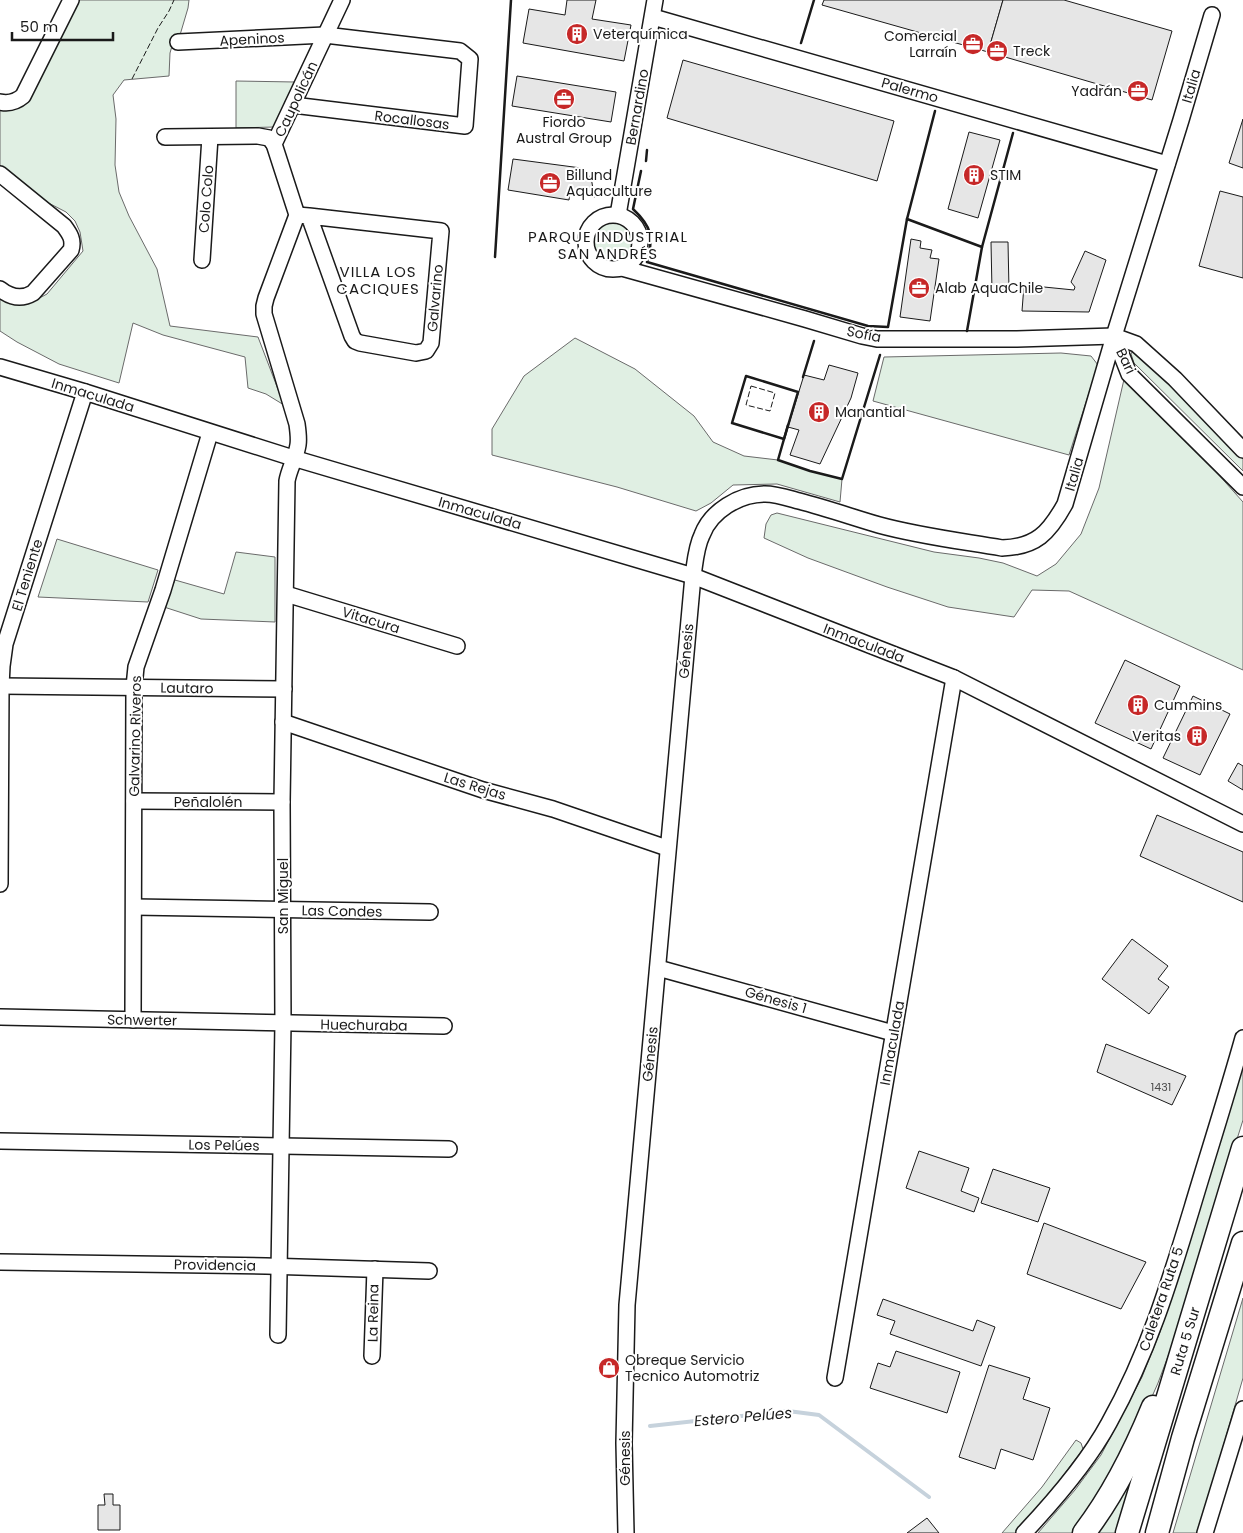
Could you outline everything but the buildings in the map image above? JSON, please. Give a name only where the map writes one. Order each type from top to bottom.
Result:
[{"type":"highway","name":"Ruta 5 Sur","points":[[1127,1533],[1243,1148]]},
{"type":"highway","name":"Ruta 5 Sur","points":[[1156,1533],[1243,1243]]},
{"type":"highway","points":[[1084,1533],[1109,1496],[1131,1457],[1202,1286]]},
{"type":"street","points":[[0,102],[11,102],[23,96],[71,0]]},
{"type":"street","name":"Caupolicán","points":[[303,215],[274,144],[342,0]]},
{"type":"street","name":"Bernardino","points":[[618,215],[655,0]]},
{"type":"street","name":"Italia","points":[[693,576],[701,536],[714,516],[734,502],[765,494],[777,495],[880,525],[994,547],[1015,548],[1028,544],[1037,540],[1056,520],[1065,504],[1212,15]]},
{"type":"street","name":"Palermo","points":[[653,17],[1167,164]]},
{"type":"street","name":"Apeninos","points":[[178,42],[325,35]]},
{"type":"street","name":"Rocallosas","points":[[293,105],[465,126],[470,59],[460,51],[325,35]]},
{"type":"street","points":[[166,136],[258,136],[268,138],[274,144]]},
{"type":"street","name":"Colo Colo","points":[[202,260],[210,137]]},
{"type":"street","points":[[0,174],[64,226],[69,232],[72,244],[71,250],[33,293],[18,298],[0,289]]},
{"type":"street","points":[[293,458],[298,446],[297,424],[268,330],[264,306],[303,215]]},
{"type":"street","name":"Galvarino","points":[[303,215],[441,230],[431,343],[426,350],[416,353],[355,341],[303,215]]},
{"type":"street","points":[[609,215],[618,215],[627,218],[634,224],[640,240],[640,249],[630,264],[613,270],[596,264],[586,248],[585,239],[593,223],[609,215]]},
{"type":"street","name":"Sofía","points":[[622,268],[877,339],[1017,339],[1114,336]]},
{"type":"street","name":"Bari","points":[[1114,336],[1136,344],[1175,379],[1243,450]]},
{"type":"street","name":"Bari","points":[[1114,336],[1129,374],[1243,487]]},
{"type":"street","name":"Inmaculada","points":[[0,367],[85,392],[210,433],[693,576],[954,678],[1243,824]]},
{"type":"street","name":"El Teniente","points":[[0,884],[3,644],[85,392]]},
{"type":"street","name":"Galvarino Riveros","points":[[132,1020],[134,687],[136,667],[163,590],[210,433]]},
{"type":"street","name":"San Miguel","points":[[278,1335],[283,1023],[282,802],[287,481],[293,458]]},
{"type":"street","name":"Génesis","points":[[626,1533],[624,1443],[627,1305],[693,576]]},
{"type":"street","name":"Vitacura","points":[[286,594],[457,646]]},
{"type":"street","name":"Inmaculada","points":[[835,1378],[954,678]]},
{"type":"street","name":"Lautaro","points":[[1,686],[284,689]]},
{"type":"street","name":"Las Rejas","points":[[283,722],[483,790],[553,810],[668,848]]},
{"type":"street","name":"Peñalolén","points":[[134,801],[282,802]]},
{"type":"street","name":"Las Condes","points":[[134,907],[430,912]]},
{"type":"street","name":"Génesis 1","points":[[658,968],[893,1033]]},
{"type":"street","name":"Schwerter","points":[[0,1017],[283,1023]]},
{"type":"street","name":"Huechuraba","points":[[283,1023],[444,1026]]},
{"type":"street","name":"Caletera Ruta 5","points":[[1024,1533],[1053,1500],[1092,1450],[1109,1424],[1142,1356],[1168,1287],[1243,1038]]},
{"type":"street","name":"Los Pelúes","points":[[0,1141],[449,1149]]},
{"type":"street","name":"Providencia","points":[[0,1262],[429,1271]]},
{"type":"street","name":"La Reina","points":[[372,1356],[375,1269]]},
{"type":"street","points":[[1205,1533],[1239,1438],[1243,1409]]},
{"type":"green space","points":[[74,0],[189,0],[180,35],[174,39],[170,53],[169,76],[124,80],[113,95],[116,119],[115,165],[119,192],[129,216],[157,269],[170,326],[258,337],[284,405],[266,394],[248,388],[245,357],[163,335],[133,323],[119,383],[59,364],[0,331],[0,295],[32,302],[47,294],[83,251],[80,232],[75,221],[66,212],[33,195],[0,168],[0,105],[8,106]]},
{"type":"green space","points":[[236,81],[295,82],[274,127],[236,128]]},
{"type":"green space","points":[[616,222],[623,225],[629,231],[632,242],[631,250],[623,259],[616,262],[608,262],[601,259],[593,250],[592,238],[595,231],[604,223]]},
{"type":"green space","points":[[575,338],[635,369],[694,416],[713,442],[744,456],[778,460],[842,479],[840,502],[777,484],[733,485],[711,503],[696,511],[617,487],[492,455],[492,429],[524,376]]},
{"type":"green space","points":[[1132,352],[1137,352],[1243,450],[1243,471],[1134,363]]},
{"type":"green space","points":[[1061,353],[1091,356],[1098,365],[1069,455],[873,401],[884,357]]},
{"type":"green space","points":[[1125,375],[1156,405],[1243,502],[1243,670],[1069,591],[1032,590],[1014,617],[948,607],[808,558],[764,538],[766,524],[771,515],[777,513],[934,552],[1003,563],[1037,576],[1056,564],[1081,534],[1099,488]]},
{"type":"green space","points":[[57,539],[158,570],[148,602],[38,597]]},
{"type":"green space","points":[[236,552],[275,557],[275,622],[201,619],[164,607],[175,580],[224,594]]},
{"type":"green space","points":[[1243,1060],[1243,1120],[1173,1343],[1158,1383],[1139,1426],[1076,1533],[1038,1533],[1075,1490],[1101,1455],[1142,1377],[1160,1332],[1179,1273]]},
{"type":"green space","points":[[1243,1298],[1243,1378],[1198,1533],[1173,1533]]},
{"type":"green space","points":[[1076,1440],[1081,1443],[1083,1449],[1053,1489],[1016,1533],[1002,1533],[1042,1487]]},
{"type":"green space","points":[[1136,1461],[1117,1533],[1092,1533]]},
{"type":"waterway","name":"Estero Pelúes","points":[[650,1426],[788,1411],[819,1415],[929,1497]]},
{"type":"fence","points":[[132,79],[174,0]]},
{"type":"fence","points":[[751,386],[775,393],[770,411],[746,405],[751,386]]},
{"type":"wall","points":[[495,257],[511,0]]},
{"type":"wall","points":[[801,43],[814,0]]},
{"type":"wall","points":[[641,171],[633,209],[644,221],[650,233],[651,239],[647,262],[868,326],[888,327],[907,219],[935,111]]},
{"type":"wall","points":[[982,247],[1013,133]]},
{"type":"wall","points":[[646,161],[647,150]]},
{"type":"wall","points":[[907,219],[982,247],[967,331]]},
{"type":"wall","points":[[803,377],[814,341]]},
{"type":"wall","points":[[788,425],[778,460],[842,479],[880,355]]},
{"type":"wall","points":[[746,376],[798,392],[784,439],[732,423],[746,376]]},
{"type":"place","name":"Veterquímica","points":[[577,34]]},
{"type":"place","name":"Comercial Larraín","points":[[973,44]]},
{"type":"place","name":"Treck","points":[[997,51]]},
{"type":"place","name":"Yadrán","points":[[1138,91]]},
{"type":"place","name":"Fiordo Austral Group","points":[[564,99]]},
{"type":"place","name":"STIM","points":[[974,175]]},
{"type":"place","name":"Billund Aquaculture","points":[[550,183]]},
{"type":"place","name":"Alab AquaChile","points":[[919,288]]},
{"type":"place","name":"Manantial","points":[[819,412]]},
{"type":"place","name":"Cummins","points":[[1138,705]]},
{"type":"place","name":"Veritas","points":[[1197,736]]},
{"type":"place","name":"Obreque Servicio Tecnico Automotriz","points":[[609,1368]]},
{"type":"district","name":"PARQUE INDUSTRIAL SAN ANDRÉS","points":[[608,246]]},
{"type":"district","name":"VILLA LOS CACIQUES","points":[[378,280]]}]
